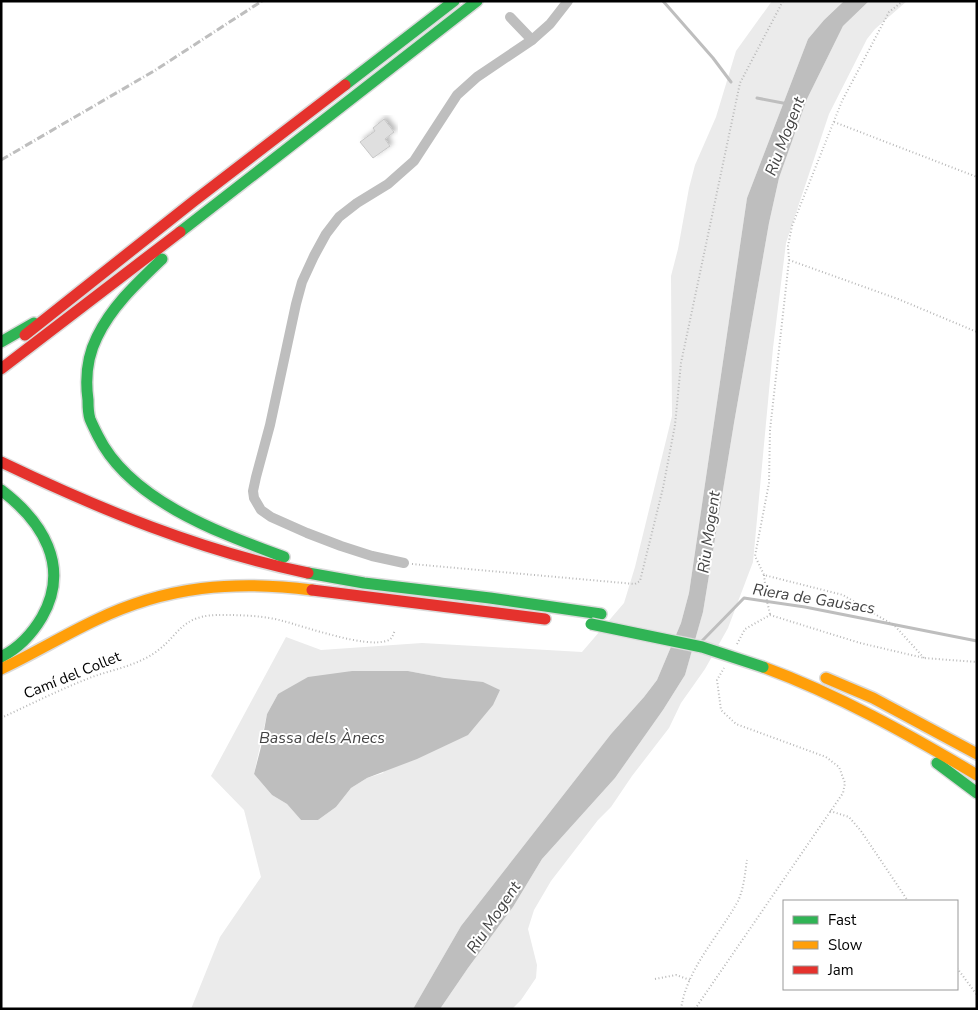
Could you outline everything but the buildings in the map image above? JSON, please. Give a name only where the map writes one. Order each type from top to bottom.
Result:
[{"type":"highway","points":[[1,354],[194,201],[454,1]]},
{"type":"highway","points":[[1,369],[191,225],[477,1]]},
{"type":"highway","points":[[191,225],[181,242],[118,303],[96,337],[88,362],[86,394],[90,419],[98,438],[118,465],[148,491],[174,509],[209,527],[291,560],[389,586]]},
{"type":"highway","points":[[1,342],[54,311]]},
{"type":"highway","points":[[1,462],[60,491],[152,529],[202,546],[299,572],[605,615]]},
{"type":"highway","points":[[1,490],[18,503],[42,529],[50,550],[53,571],[52,592],[40,621],[16,648],[1,657]]},
{"type":"highway","points":[[216,561],[269,575],[385,599]]},
{"type":"highway","points":[[1,669],[103,616],[146,599],[178,590],[211,586],[283,586],[552,619]]},
{"type":"highway","points":[[586,623],[702,647],[796,678],[888,722],[977,775]]},
{"type":"highway","points":[[688,632],[714,639]]},
{"type":"highway","points":[[820,675],[873,698],[977,754]]},
{"type":"highway","points":[[896,711],[977,744]]},
{"type":"highway","points":[[888,722],[935,762],[977,793]]},
{"type":"street","points":[[404,563],[372,556],[307,533],[265,514],[254,498],[254,485],[270,425],[302,282],[326,234],[339,217],[358,202],[388,184],[414,161],[457,95],[477,77],[532,40],[550,24],[568,1]]},
{"type":"street","points":[[510,17],[532,40]]},
{"type":"path","points":[[404,563],[635,584],[640,581],[675,425],[681,363],[740,83],[783,1]]},
{"type":"path","points":[[770,615],[764,575],[755,556],[769,483],[770,430],[789,260],[788,246],[792,226],[842,101],[889,12],[903,1]]},
{"type":"path","points":[[833,122],[977,176]]},
{"type":"path","points":[[789,260],[898,299],[977,332]]},
{"type":"path","points":[[764,575],[843,595],[895,626],[924,658]]},
{"type":"path","name":"Camí del Collet","points":[[1,718],[69,687],[140,660],[160,649],[191,619],[210,614],[282,620],[302,627],[369,643],[386,642],[391,639],[395,630]]},
{"type":"path","points":[[745,629],[770,615],[860,643],[924,658],[977,662]]},
{"type":"path","points":[[695,1009],[843,793],[845,783],[839,767],[826,757],[736,724],[722,710],[717,680]]},
{"type":"path","points":[[830,811],[849,817],[907,900]]},
{"type":"path","points":[[681,1009],[690,980],[702,956],[739,900],[747,860]]},
{"type":"path","points":[[958,969],[977,995]]},
{"type":"path","points":[[655,980],[676,975],[690,980]]},
{"type":"shaded area","points":[[772,1],[844,1],[808,39],[747,198],[689,593],[681,623],[657,680],[611,734],[461,926],[413,1009],[191,1009],[220,937],[261,877],[244,810],[211,776],[286,637],[321,650],[422,643],[582,652],[624,603],[635,567],[672,416],[671,276],[695,165],[716,117],[736,51]],"holes":[[[352,671],[408,671],[445,678],[383,773],[367,778],[351,788],[336,807],[318,820],[301,820],[287,804],[272,795],[254,774],[267,714],[278,694]]]},
{"type":"shaded area","points":[[869,1],[907,1],[875,29],[867,39],[829,114],[786,243],[773,348],[753,562],[728,628],[705,669],[681,703],[669,728],[611,807],[598,820],[551,881],[534,910],[528,929],[537,965],[536,978],[521,1000],[512,1009],[440,1009],[513,907],[542,859],[615,778],[685,675],[703,612],[769,223],[779,178],[807,99],[843,26]]},
{"type":"water","name":"Riu Mogent","points":[[844,1],[869,1],[843,26],[807,99],[779,178],[769,223],[703,612],[685,675],[615,778],[542,859],[513,907],[440,1009],[413,1009],[461,926],[611,734],[657,680],[681,623],[689,593],[747,198],[808,39]]},
{"type":"water","name":"Bassa dels Ànecs","points":[[352,671],[408,671],[445,678],[483,682],[500,690],[493,705],[468,735],[417,759],[367,778],[351,788],[336,807],[318,820],[301,820],[287,804],[272,795],[254,774],[267,714],[278,694],[308,677]]},
{"type":"waterway","points":[[663,1],[713,58],[731,82]]},
{"type":"waterway","name":"Riu Mogent","points":[[757,98],[788,104]]},
{"type":"waterway","name":"Riera de Gausacs","points":[[702,641],[744,598],[805,607],[977,641]]},
{"type":"railway","points":[[1,160],[154,71],[262,1]]},
{"type":"traffic: fast","points":[[345,85],[454,1]]},
{"type":"traffic: fast","points":[[180,232],[477,1]]},
{"type":"traffic: fast","points":[[162,259],[134,286],[118,305],[97,337],[91,352],[87,376],[90,419],[98,436],[113,459],[132,479],[154,497],[205,525],[284,557]]},
{"type":"traffic: fast","points":[[1,342],[34,323]]},
{"type":"traffic: fast","points":[[1,490],[16,502],[40,530],[48,546],[53,563],[54,580],[50,598],[38,623],[19,645],[1,657]]},
{"type":"traffic: fast","points":[[308,573],[364,583],[601,614]]},
{"type":"traffic: fast","points":[[591,624],[702,647],[763,667]]},
{"type":"traffic: fast","points":[[937,763],[977,793]]},
{"type":"traffic: slow","points":[[1,669],[96,620],[148,600],[175,593],[201,588],[228,586],[283,587],[312,590]]},
{"type":"traffic: slow","points":[[763,667],[819,690],[873,716],[977,775]]},
{"type":"traffic: slow","points":[[826,678],[873,698],[977,754]]},
{"type":"traffic: jam","points":[[25,335],[194,201],[345,85]]},
{"type":"traffic: jam","points":[[1,369],[180,232]]},
{"type":"traffic: jam","points":[[1,462],[75,496],[151,527],[229,553],[308,573]]},
{"type":"traffic: jam","points":[[312,590],[545,619]]}]
